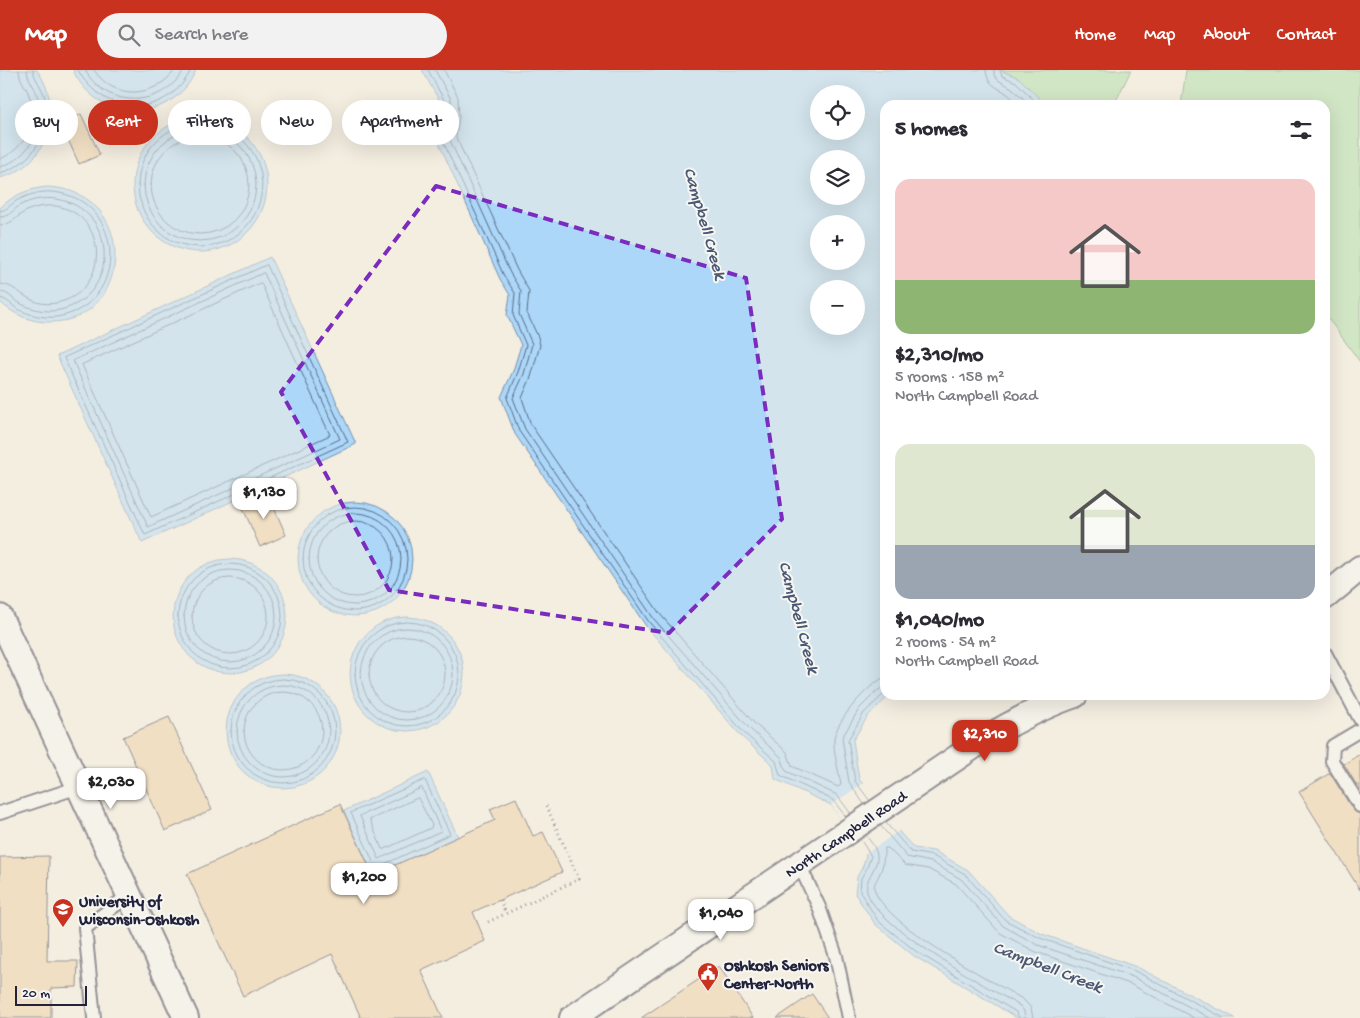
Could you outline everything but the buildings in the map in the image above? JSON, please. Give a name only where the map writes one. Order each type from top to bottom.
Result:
[{"type":"street","points":[[1330,593],[1360,568]]},
{"type":"street","points":[[0,618],[186,1018]]},
{"type":"street","name":"North Campbell Road","points":[[572,1018],[983,740],[1061,700]]},
{"type":"lane","points":[[1330,662],[1360,719]]},
{"type":"lane","points":[[1360,730],[1333,746],[1332,761],[1360,806]]},
{"type":"lane","points":[[0,813],[79,787]]},
{"type":"lane","points":[[799,864],[819,907],[836,956],[849,1018]]},
{"type":"lane","points":[[94,1018],[85,928],[129,894]]},
{"type":"path","points":[[488,922],[579,879],[544,803]]},
{"type":"path","points":[[500,900],[506,914]]},
{"type":"highlighted area","points":[[436,186],[746,278],[782,519],[669,633],[389,590],[281,392]]},
{"type":"green space","points":[[1000,70],[1131,70],[1116,100],[1025,100],[1019,78]]},
{"type":"green space","points":[[1186,70],[1360,70],[1360,362],[1330,321],[1330,100],[1182,100]]},
{"type":"water","points":[[0,70],[37,70],[45,85],[49,100],[15,100],[15,145],[42,145],[30,162],[17,172],[0,178]]},
{"type":"water","points":[[73,70],[196,70],[185,88],[171,100],[158,106],[158,100],[98,100],[84,88]]},
{"type":"water","name":"Campbell Creek","points":[[422,70],[1000,70],[1019,78],[1041,100],[880,100],[880,700],[885,700],[868,716],[853,740],[859,779],[914,848],[934,851],[968,870],[1009,916],[1042,934],[1137,967],[1235,1018],[1017,1018],[914,956],[875,924],[855,894],[857,877],[866,855],[831,805],[775,779],[773,765],[741,736],[646,626],[515,434],[501,397],[513,371],[521,345],[507,315],[510,295],[500,279],[440,145],[459,145],[459,100],[439,100]]},
{"type":"water","points":[[168,126],[168,145],[251,145],[251,141],[262,159],[266,172],[266,198],[256,222],[248,233],[237,241],[213,251],[187,251],[163,241],[152,233],[144,222],[134,198],[134,172],[138,159],[146,145],[158,145],[158,133]]},
{"type":"water","points":[[46,187],[76,193],[98,209],[111,230],[115,254],[111,279],[99,300],[79,316],[52,322],[37,321],[24,317],[11,311],[0,302],[0,208],[21,193]]},
{"type":"water","points":[[270,257],[356,444],[142,543],[57,356]]},
{"type":"water","points":[[355,502],[377,506],[395,519],[408,537],[412,559],[408,581],[395,599],[377,612],[355,616],[333,612],[315,599],[302,581],[298,559],[302,537],[315,519],[333,506]]},
{"type":"water","points":[[230,559],[252,563],[262,568],[278,584],[283,594],[287,616],[283,638],[278,648],[262,664],[252,669],[230,673],[208,669],[198,664],[182,648],[177,638],[173,616],[177,594],[182,584],[198,568],[208,563]]},
{"type":"water","points":[[407,617],[429,621],[439,626],[455,642],[460,652],[464,674],[460,696],[455,706],[439,722],[429,727],[407,731],[385,727],[375,722],[359,706],[354,696],[350,674],[354,652],[359,642],[375,626],[385,621]]},
{"type":"water","points":[[283,674],[305,678],[324,690],[336,709],[340,731],[336,753],[324,772],[305,784],[283,788],[261,784],[242,772],[230,753],[226,731],[230,709],[242,690],[261,678]]},
{"type":"water","points":[[428,772],[458,837],[373,875],[344,811]]},
{"type":"pier","points":[[865,782],[900,830],[864,855],[831,805]]},
{"type":"place","name":"University of Wisconsin-Oshkosh","points":[[63,928]]},
{"type":"place","name":"Oshkosh Seniors Center-North","points":[[708,992]]}]
